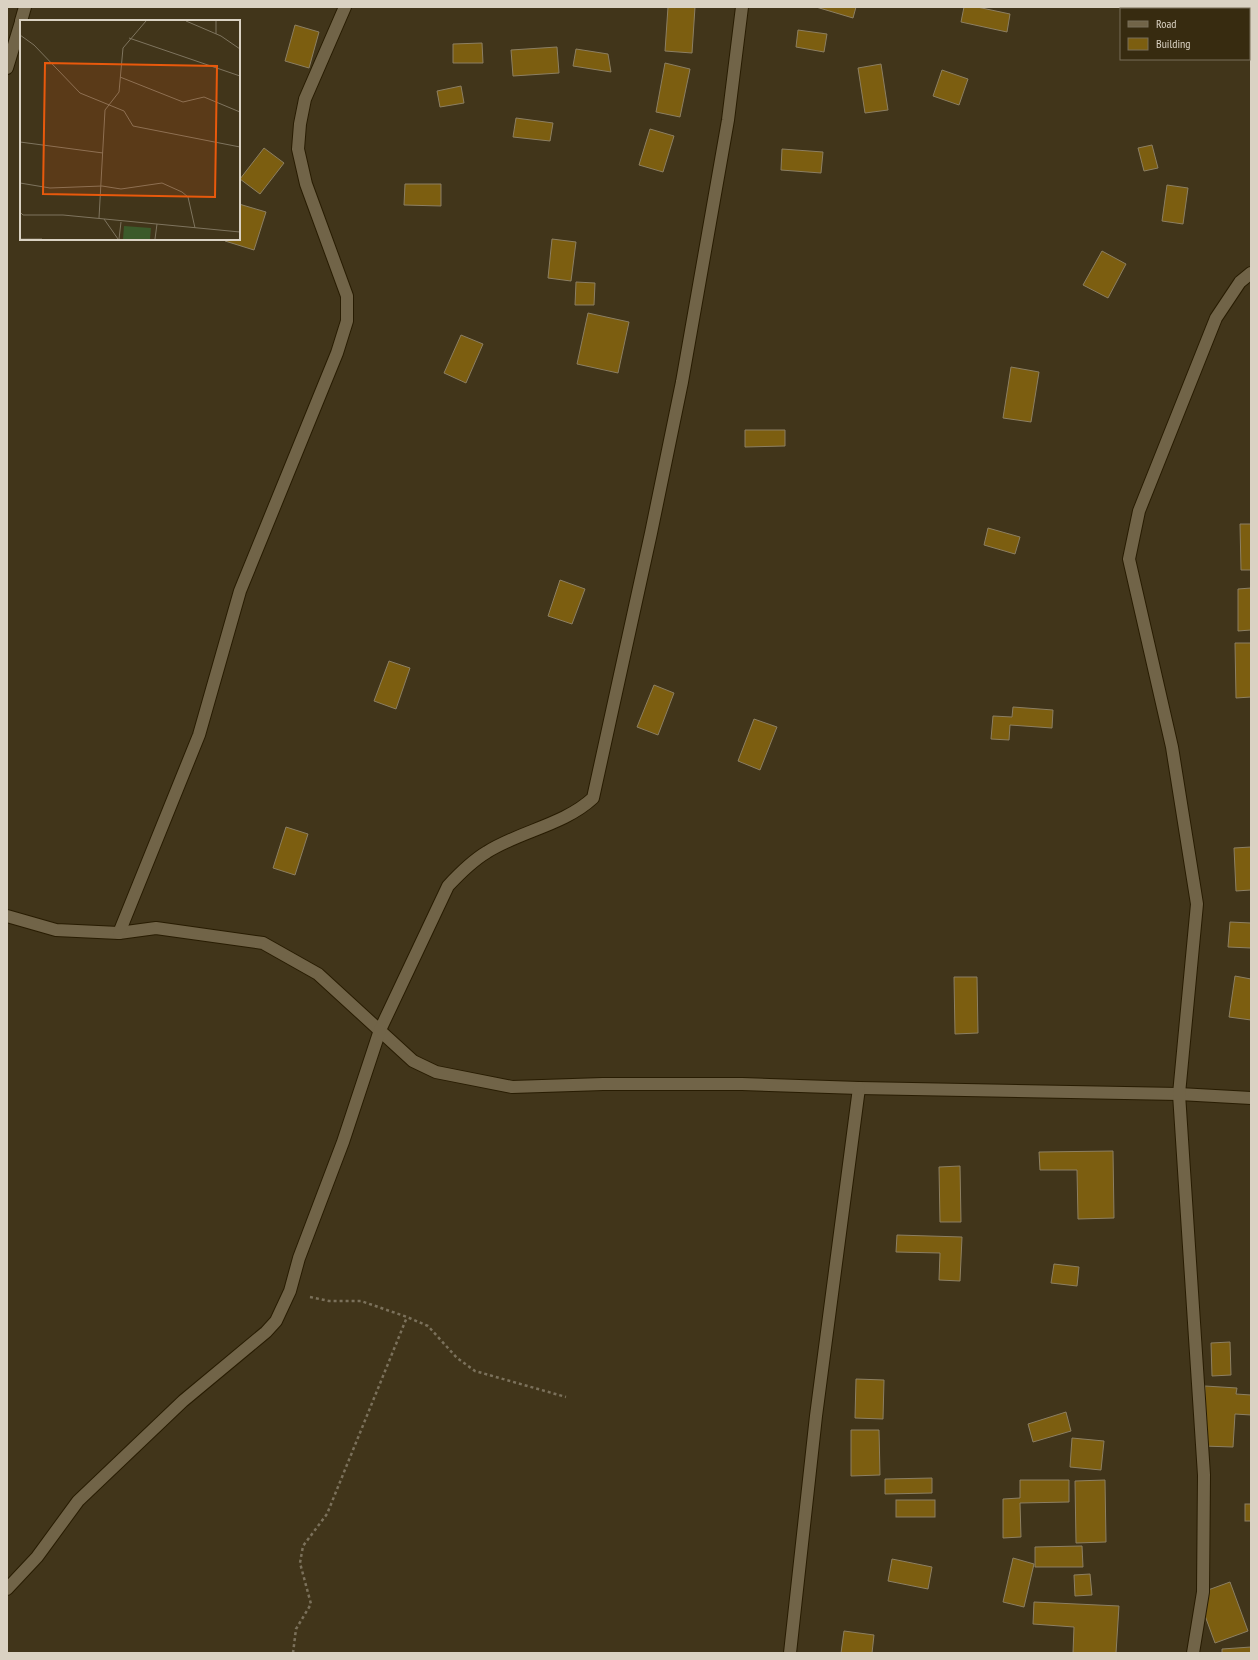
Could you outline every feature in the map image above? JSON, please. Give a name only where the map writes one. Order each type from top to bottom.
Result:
[{"type":"street","points":[[21,20],[25,7]]},
{"type":"street","points":[[119,933],[199,735],[240,592],[337,353],[347,321],[347,296],[306,184],[298,149],[300,124],[305,99],[345,7]]},
{"type":"street","points":[[7,1589],[37,1558],[78,1501],[183,1401],[266,1332],[276,1321],[292,1284],[299,1258],[343,1142],[380,1030],[448,886],[488,851],[574,811],[593,798],[651,533],[682,382],[728,120],[742,7]]},
{"type":"street","points":[[7,68],[20,24]]},
{"type":"street","points":[[1193,1653],[1203,1592],[1204,1475],[1179,1094],[1197,904],[1172,747],[1129,559],[1139,511],[1216,318],[1240,282],[1251,273]]},
{"type":"street","points":[[7,916],[56,930],[119,933],[156,928],[263,943],[318,974],[413,1061],[436,1072],[512,1087],[603,1084],[742,1084],[859,1088],[1179,1094],[1251,1098]]},
{"type":"street","points":[[790,1653],[816,1416],[859,1088]]},
{"type":"path","points":[[292,1284],[313,1298],[329,1301],[361,1301],[407,1317],[428,1326],[457,1358],[475,1371],[566,1397]]},
{"type":"path","points":[[293,1653],[296,1629],[310,1604],[300,1563],[303,1546],[327,1514],[407,1317]]},
{"type":"building","points":[[668,7],[695,7],[692,53],[665,51]]},
{"type":"building","points":[[816,7],[856,7],[853,18]]},
{"type":"building","points":[[964,7],[977,7],[1010,14],[1007,32],[961,22]]},
{"type":"building","points":[[295,25],[319,32],[309,68],[285,61]]},
{"type":"building","points":[[798,30],[827,34],[824,52],[796,47]]},
{"type":"building","points":[[482,43],[483,63],[453,63],[453,44]]},
{"type":"building","points":[[557,47],[559,73],[513,76],[511,50]]},
{"type":"building","points":[[576,49],[608,54],[611,72],[573,66]]},
{"type":"building","points":[[665,63],[690,69],[680,117],[656,112]]},
{"type":"building","points":[[881,64],[888,110],[865,113],[858,68]]},
{"type":"building","points":[[942,70],[968,79],[959,105],[933,96]]},
{"type":"building","points":[[461,86],[464,103],[440,107],[437,91]]},
{"type":"building","points":[[516,118],[553,123],[550,141],[513,137]]},
{"type":"building","points":[[650,129],[674,136],[663,172],[639,165]]},
{"type":"building","points":[[1152,145],[1158,168],[1144,171],[1138,148]]},
{"type":"building","points":[[264,148],[284,163],[260,194],[240,179]]},
{"type":"building","points":[[782,149],[823,152],[821,173],[781,170]]},
{"type":"building","points":[[405,184],[441,184],[441,206],[404,205]]},
{"type":"building","points":[[1167,185],[1188,188],[1183,224],[1162,221]]},
{"type":"building","points":[[240,204],[266,212],[254,250],[225,241],[240,240]]},
{"type":"building","points":[[552,239],[576,242],[571,281],[548,278]]},
{"type":"building","points":[[1102,251],[1126,264],[1108,298],[1083,285]]},
{"type":"building","points":[[576,282],[595,283],[594,305],[575,305]]},
{"type":"building","points":[[588,313],[629,322],[618,373],[577,364]]},
{"type":"building","points":[[461,335],[483,344],[466,383],[444,373]]},
{"type":"building","points":[[1011,367],[1039,372],[1031,422],[1003,418]]},
{"type":"building","points":[[745,430],[785,430],[785,446],[745,447]]},
{"type":"building","points":[[1240,524],[1251,524],[1251,570],[1241,570]]},
{"type":"building","points":[[988,528],[1020,537],[1015,554],[984,545]]},
{"type":"building","points":[[560,580],[585,589],[572,624],[548,616]]},
{"type":"building","points":[[1251,588],[1251,630],[1238,631],[1238,589]]},
{"type":"building","points":[[1235,643],[1251,643],[1251,697],[1236,698]]},
{"type":"building","points":[[389,661],[410,668],[396,709],[374,701]]},
{"type":"building","points":[[654,685],[674,693],[658,735],[637,727]]},
{"type":"building","points":[[1013,707],[1053,710],[1052,728],[1010,725],[1009,740],[991,739],[993,716],[1012,717]]},
{"type":"building","points":[[754,719],[777,727],[760,770],[738,761]]},
{"type":"building","points":[[286,827],[308,834],[295,875],[273,868]]},
{"type":"building","points":[[1251,847],[1251,890],[1236,891],[1234,848]]},
{"type":"building","points":[[1230,922],[1251,923],[1251,948],[1228,947]]},
{"type":"building","points":[[1235,976],[1251,979],[1251,1020],[1229,1017]]},
{"type":"building","points":[[954,977],[977,977],[978,1033],[955,1034]]},
{"type":"building","points":[[1113,1151],[1114,1218],[1078,1219],[1077,1170],[1040,1170],[1039,1152]]},
{"type":"building","points":[[960,1166],[961,1222],[940,1222],[939,1167]]},
{"type":"building","points":[[897,1235],[962,1237],[960,1281],[939,1280],[940,1253],[896,1252]]},
{"type":"building","points":[[1054,1264],[1079,1267],[1077,1286],[1051,1283]]},
{"type":"building","points":[[1230,1342],[1231,1375],[1212,1376],[1211,1343]]},
{"type":"building","points":[[856,1379],[884,1380],[883,1419],[855,1418]]},
{"type":"building","points":[[1205,1386],[1237,1388],[1236,1394],[1251,1395],[1251,1415],[1235,1414],[1233,1447],[1203,1446]]},
{"type":"building","points":[[1066,1412],[1071,1431],[1033,1442],[1028,1424]]},
{"type":"building","points":[[851,1430],[879,1430],[880,1475],[851,1476]]},
{"type":"building","points":[[1072,1438],[1104,1441],[1101,1470],[1070,1467]]},
{"type":"building","points":[[932,1478],[932,1493],[885,1494],[885,1479]]},
{"type":"building","points":[[1020,1480],[1069,1480],[1069,1502],[1020,1503],[1021,1537],[1003,1538],[1003,1499],[1020,1498]]},
{"type":"building","points":[[1105,1480],[1106,1542],[1076,1543],[1075,1481]]},
{"type":"building","points":[[896,1500],[935,1500],[935,1517],[896,1517]]},
{"type":"building","points":[[1245,1504],[1251,1504],[1251,1521],[1245,1521]]},
{"type":"building","points":[[1082,1546],[1083,1567],[1035,1567],[1035,1547]]},
{"type":"building","points":[[1013,1558],[1034,1564],[1024,1607],[1003,1602]]},
{"type":"building","points":[[892,1559],[932,1567],[928,1589],[888,1581]]},
{"type":"building","points":[[1090,1574],[1092,1595],[1075,1596],[1074,1575]]},
{"type":"building","points":[[1230,1582],[1248,1631],[1215,1643],[1197,1594]]},
{"type":"building","points":[[1034,1602],[1119,1606],[1116,1653],[1073,1653],[1074,1627],[1033,1624]]},
{"type":"building","points":[[844,1631],[874,1635],[872,1653],[841,1653]]},
{"type":"building","points":[[1251,1647],[1251,1653],[1222,1653],[1222,1649]]}]
